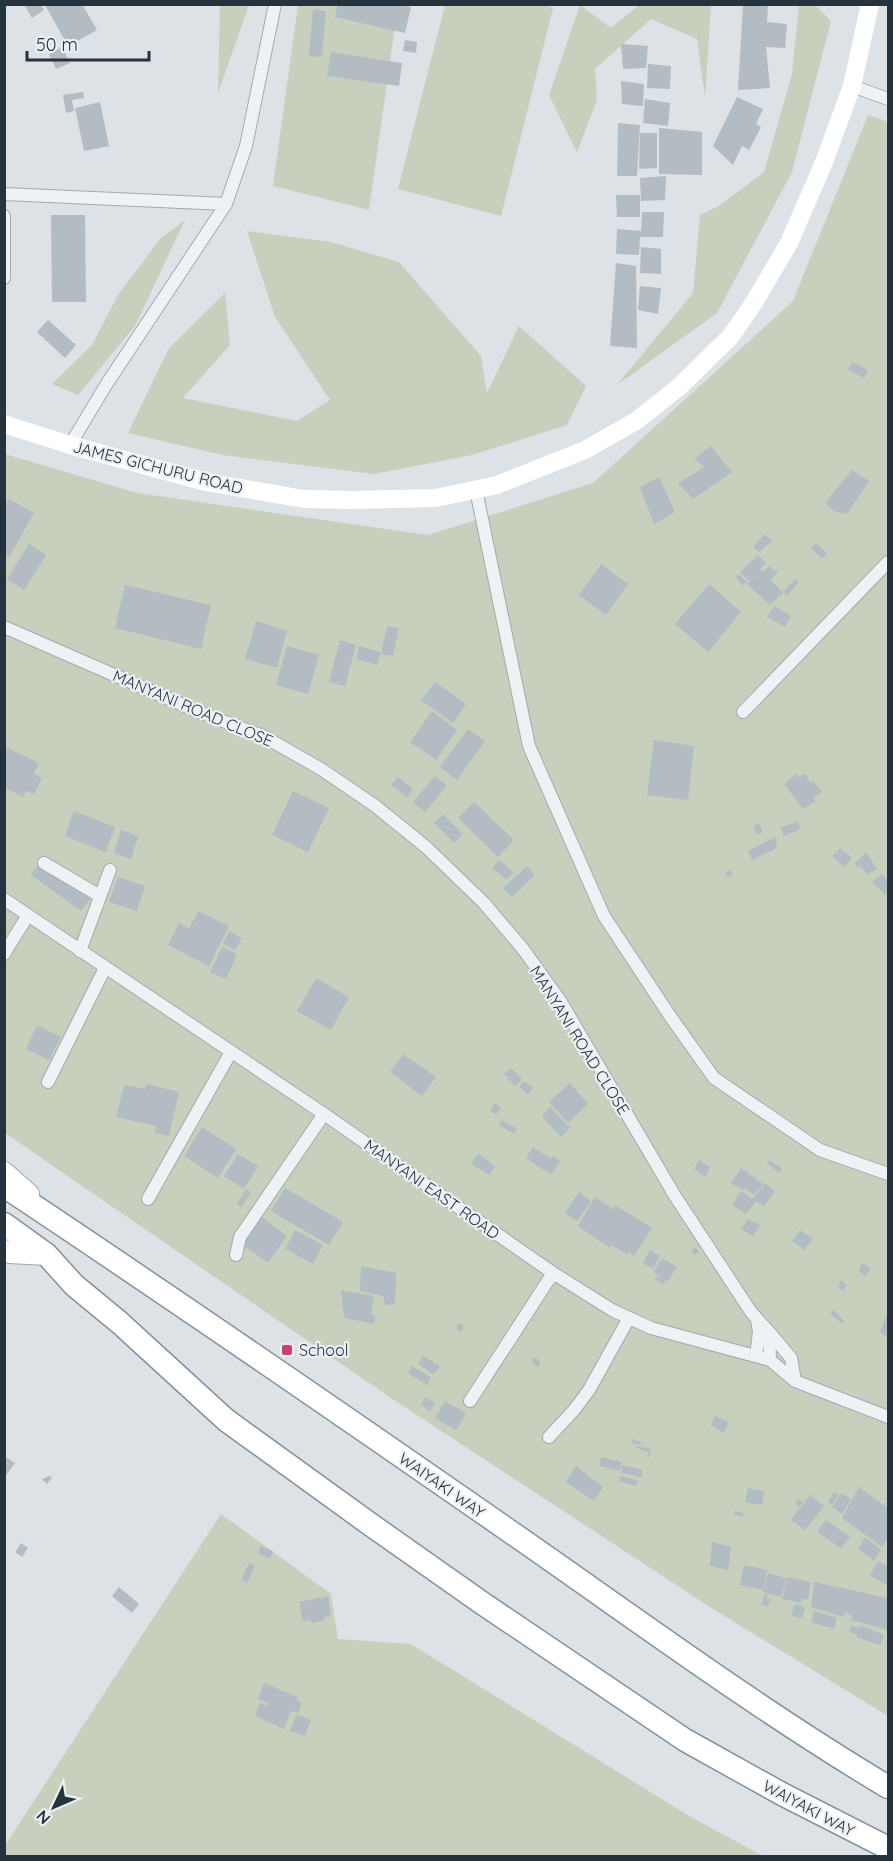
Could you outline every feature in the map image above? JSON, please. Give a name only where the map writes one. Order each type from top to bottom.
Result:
[{"type":"highway","points":[[4,1186],[61,1223]]},
{"type":"highway","name":"WAIYAKI WAY","points":[[61,1223],[420,1468],[759,1705],[888,1787]]},
{"type":"highway","name":"WAIYAKI WAY","points":[[4,1224],[47,1255],[74,1285],[120,1323],[226,1420],[453,1583],[685,1740],[782,1794],[888,1848]]},
{"type":"main road","name":"JAMES GICHURU ROAD","points":[[4,424],[70,445],[206,482],[304,499],[436,498],[497,485],[585,450],[636,421],[679,387],[730,336],[753,304],[789,243],[824,162],[852,86],[870,4]]},
{"type":"main road","name":"WAIYAKI WAY","points":[[4,1172],[61,1223]]},
{"type":"main road","points":[[4,1250],[9,1253],[47,1255]]},
{"type":"street","points":[[70,445],[106,385],[226,204],[246,146],[275,4]]},
{"type":"street","points":[[852,86],[888,99]]},
{"type":"street","points":[[4,194],[226,204]]},
{"type":"street","points":[[4,216],[4,278]]},
{"type":"street","points":[[476,490],[529,746],[604,916],[714,1078],[820,1150],[888,1174]]},
{"type":"street","points":[[743,712],[888,562]]},
{"type":"street","name":"MANYANI ROAD CLOSE","points":[[4,627],[199,712],[263,736],[330,775],[374,805],[426,847],[484,903],[523,949],[561,1002],[675,1196],[757,1320],[791,1358],[795,1381]]},
{"type":"street","points":[[44,863],[100,896]]},
{"type":"street","points":[[80,951],[110,870]]},
{"type":"street","name":"MANYANI EAST ROAD","points":[[4,898],[324,1114],[553,1273],[612,1310],[651,1328],[770,1360],[795,1381],[888,1417]]},
{"type":"street","points":[[4,954],[28,915]]},
{"type":"street","points":[[48,1082],[105,968]]},
{"type":"street","points":[[148,1199],[231,1052]]},
{"type":"street","points":[[236,1255],[240,1237],[324,1114]]},
{"type":"street","points":[[470,1401],[553,1273]]},
{"type":"street","points":[[549,1437],[589,1390],[629,1318]]},
{"type":"street","points":[[756,1356],[759,1332],[757,1320]]},
{"type":"street","points":[[769,1332],[770,1360]]},
{"type":"green space","points":[[541,4],[553,8],[501,216],[398,189],[445,5]]},
{"type":"green space","points":[[220,5],[249,5],[218,93]]},
{"type":"green space","points":[[298,5],[398,5],[369,210],[273,186]]},
{"type":"green space","points":[[580,5],[611,28],[639,5],[711,5],[705,97],[697,39],[651,19],[595,69],[597,100],[577,152],[549,95]]},
{"type":"green space","points":[[799,5],[815,5],[831,21],[792,172],[717,313],[617,385],[693,293],[700,215],[719,206],[764,172],[792,74]]},
{"type":"green space","points":[[868,115],[888,122],[888,1716],[713,1609],[391,1398],[5,1133],[5,454],[137,493],[428,535],[593,483],[793,301]]},
{"type":"green space","points":[[185,220],[135,326],[78,395],[52,384],[92,345],[118,295],[161,238]]},
{"type":"green space","points":[[247,231],[331,242],[399,262],[481,356],[487,393],[519,326],[586,386],[567,425],[472,455],[374,474],[223,455],[128,433],[169,348],[225,293],[230,345],[183,398],[297,421],[330,400],[275,317]]},
{"type":"green space","points":[[221,1514],[331,1594],[338,1639],[411,1644],[689,1816],[763,1856],[5,1856],[4,1847]]},
{"type":"building","points":[[40,4],[44,10],[32,18],[25,6]]},
{"type":"building","points":[[46,4],[82,4],[97,30],[68,46]]},
{"type":"building","points":[[338,4],[401,4],[411,7],[405,33],[335,17]]},
{"type":"building","points":[[743,4],[768,4],[767,22],[787,24],[785,48],[766,47],[770,88],[738,90]]},
{"type":"building","points":[[313,9],[326,11],[322,57],[309,56]]},
{"type":"building","points":[[405,40],[417,42],[416,53],[403,51]]},
{"type":"building","points":[[621,44],[648,46],[646,68],[623,69]]},
{"type":"building","points":[[62,47],[70,63],[56,69],[49,54]]},
{"type":"building","points":[[331,52],[402,63],[399,86],[327,76]]},
{"type":"building","points":[[648,64],[671,66],[670,89],[647,88]]},
{"type":"building","points":[[621,81],[644,84],[643,106],[622,104]]},
{"type":"building","points":[[83,92],[84,98],[72,100],[74,111],[66,113],[63,95]]},
{"type":"building","points":[[737,97],[763,109],[756,124],[761,127],[749,150],[742,146],[733,165],[713,146]]},
{"type":"building","points":[[645,99],[670,103],[668,126],[643,123]]},
{"type":"building","points":[[100,102],[109,146],[84,151],[75,108]]},
{"type":"building","points":[[618,123],[640,125],[637,176],[617,176]]},
{"type":"building","points":[[659,128],[702,132],[702,175],[659,174]]},
{"type":"building","points":[[640,133],[657,133],[657,168],[639,169]]},
{"type":"building","points":[[666,176],[665,200],[641,201],[640,178]]},
{"type":"building","points":[[616,195],[640,195],[640,217],[617,217]]},
{"type":"building","points":[[642,212],[664,212],[663,237],[640,237],[639,255],[616,254],[617,229],[641,231]]},
{"type":"building","points":[[51,215],[85,215],[86,302],[52,302]]},
{"type":"building","points":[[641,247],[661,249],[661,274],[640,273]]},
{"type":"building","points":[[616,263],[636,266],[637,348],[610,346]]},
{"type":"building","points":[[640,286],[661,288],[658,314],[638,310]]},
{"type":"building","points":[[48,320],[76,345],[65,358],[37,332]]},
{"type":"building","points":[[852,362],[868,370],[864,378],[848,370]]},
{"type":"building","points":[[711,446],[732,472],[693,499],[678,483],[705,467],[694,459]]},
{"type":"building","points":[[852,470],[869,481],[847,514],[835,512],[825,503]]},
{"type":"building","points":[[659,477],[675,512],[654,524],[640,487]]},
{"type":"building","points":[[9,499],[34,513],[9,557],[4,554],[4,507]]},
{"type":"building","points":[[765,534],[772,541],[759,552],[753,546]]},
{"type":"building","points":[[817,543],[827,554],[822,559],[811,548]]},
{"type":"building","points":[[29,544],[46,555],[24,590],[7,579]]},
{"type":"building","points":[[758,555],[766,563],[760,569],[763,572],[769,566],[774,571],[776,569],[778,571],[771,580],[783,593],[770,605],[747,584],[757,574],[749,581],[740,572]]},
{"type":"building","points":[[601,564],[628,584],[606,615],[579,595]]},
{"type":"building","points":[[739,574],[747,582],[743,586],[736,577]]},
{"type":"building","points":[[795,579],[799,582],[787,596],[783,591]]},
{"type":"building","points":[[709,584],[741,612],[708,652],[675,624]]},
{"type":"building","points":[[125,585],[211,605],[201,649],[115,628]]},
{"type":"building","points":[[774,606],[791,616],[785,627],[767,617]]},
{"type":"building","points":[[256,621],[287,631],[277,668],[245,659]]},
{"type":"building","points":[[387,626],[399,628],[393,656],[381,654]]},
{"type":"building","points":[[340,640],[356,645],[345,686],[329,682]]},
{"type":"building","points":[[287,646],[319,655],[308,694],[276,685]]},
{"type":"building","points":[[359,646],[381,652],[377,665],[356,659]]},
{"type":"building","points":[[435,682],[466,704],[453,723],[421,700]]},
{"type":"building","points":[[432,711],[457,730],[436,760],[410,742]]},
{"type":"building","points":[[468,729],[485,741],[457,780],[440,767]]},
{"type":"building","points":[[654,740],[694,746],[688,800],[647,795]]},
{"type":"building","points":[[5,747],[39,763],[34,774],[42,778],[34,794],[26,791],[23,797],[5,788]]},
{"type":"building","points":[[804,773],[822,792],[813,798],[816,801],[803,809],[784,784],[797,774],[800,777]]},
{"type":"building","points":[[435,776],[447,786],[425,812],[413,802]]},
{"type":"building","points":[[398,777],[413,789],[407,797],[391,785]]},
{"type":"building","points":[[293,791],[329,808],[308,852],[272,835]]},
{"type":"building","points":[[474,802],[514,840],[498,857],[458,818]]},
{"type":"building","points":[[74,811],[115,827],[106,852],[65,836]]},
{"type":"building","points":[[443,814],[463,834],[454,843],[434,823]]},
{"type":"building","points":[[798,821],[800,829],[784,836],[781,828]]},
{"type":"building","points":[[759,823],[763,832],[758,835],[753,827]]},
{"type":"building","points":[[121,830],[138,836],[131,859],[114,853]]},
{"type":"building","points":[[775,837],[777,848],[752,860],[748,851]]},
{"type":"building","points":[[840,848],[852,858],[844,867],[832,856]]},
{"type":"building","points":[[866,852],[877,869],[868,874],[854,864]]},
{"type":"building","points":[[499,860],[514,872],[507,880],[492,868]]},
{"type":"building","points":[[40,863],[90,899],[81,911],[31,875]]},
{"type":"building","points":[[527,866],[535,875],[512,897],[503,888]]},
{"type":"building","points":[[729,870],[733,873],[729,878],[725,874]]},
{"type":"building","points":[[882,874],[888,881],[888,891],[885,895],[872,882]]},
{"type":"building","points":[[118,877],[145,886],[137,911],[109,902]]},
{"type":"building","points":[[198,911],[229,926],[209,966],[168,945],[179,923],[189,929]]},
{"type":"building","points":[[229,931],[242,938],[235,950],[223,944]]},
{"type":"building","points":[[222,947],[237,954],[226,979],[210,972]]},
{"type":"building","points":[[316,978],[349,997],[331,1030],[297,1011]]},
{"type":"building","points":[[37,1025],[61,1037],[49,1060],[26,1049]]},
{"type":"building","points":[[403,1054],[436,1077],[422,1096],[390,1072]]},
{"type":"building","points":[[511,1068],[522,1079],[515,1086],[504,1074]]},
{"type":"building","points":[[524,1081],[533,1088],[528,1094],[519,1087]]},
{"type":"building","points":[[570,1083],[588,1104],[568,1123],[549,1102]]},
{"type":"building","points":[[146,1084],[179,1092],[169,1136],[155,1133],[156,1126],[116,1117],[124,1085],[145,1089]]},
{"type":"building","points":[[495,1103],[501,1108],[496,1115],[490,1110]]},
{"type":"building","points":[[550,1107],[570,1128],[561,1137],[542,1117]]},
{"type":"building","points":[[502,1120],[517,1129],[514,1134],[499,1125]]},
{"type":"building","points":[[202,1127],[236,1149],[218,1178],[184,1156]]},
{"type":"building","points":[[533,1147],[551,1159],[553,1156],[560,1161],[551,1175],[526,1158]]},
{"type":"building","points":[[478,1153],[495,1166],[489,1175],[471,1164]]},
{"type":"building","points":[[238,1154],[258,1166],[244,1189],[224,1176]]},
{"type":"building","points":[[699,1160],[710,1167],[705,1177],[694,1169]]},
{"type":"building","points":[[770,1160],[782,1169],[779,1173],[767,1163]]},
{"type":"building","points":[[741,1168],[763,1184],[754,1195],[731,1183]]},
{"type":"building","points":[[765,1183],[775,1192],[764,1206],[756,1201],[746,1214],[732,1205],[741,1191],[753,1199]]},
{"type":"building","points":[[285,1188],[343,1222],[329,1245],[271,1211]]},
{"type":"building","points":[[246,1189],[251,1192],[242,1207],[237,1204]]},
{"type":"building","points":[[579,1192],[591,1201],[577,1221],[565,1213]]},
{"type":"building","points":[[595,1197],[613,1209],[615,1205],[652,1228],[634,1256],[629,1251],[628,1255],[612,1245],[610,1248],[578,1226]]},
{"type":"building","points":[[262,1217],[287,1236],[268,1263],[242,1244]]},
{"type":"building","points":[[748,1219],[760,1225],[753,1236],[741,1229]]},
{"type":"building","points":[[295,1230],[323,1245],[313,1264],[285,1249]]},
{"type":"building","points":[[800,1230],[813,1239],[804,1250],[792,1241]]},
{"type":"building","points":[[696,1247],[699,1252],[694,1255],[691,1250]]},
{"type":"building","points":[[650,1250],[660,1256],[653,1269],[643,1263]]},
{"type":"building","points":[[662,1258],[677,1267],[668,1281],[653,1272]]},
{"type":"building","points":[[863,1263],[871,1269],[865,1276],[858,1270]]},
{"type":"building","points":[[361,1266],[396,1273],[395,1304],[385,1305],[383,1296],[360,1291]]},
{"type":"building","points":[[657,1276],[666,1280],[663,1284],[655,1279]]},
{"type":"building","points":[[841,1280],[847,1285],[843,1291],[838,1286]]},
{"type":"building","points":[[341,1290],[374,1296],[371,1314],[375,1315],[374,1324],[344,1318]]},
{"type":"building","points":[[834,1310],[844,1321],[841,1323],[830,1313]]},
{"type":"building","points":[[886,1316],[888,1317],[888,1337],[880,1332]]},
{"type":"building","points":[[459,1323],[464,1325],[461,1332],[456,1329]]},
{"type":"building","points":[[423,1356],[440,1366],[434,1375],[418,1364]]},
{"type":"building","points":[[536,1357],[541,1364],[536,1367],[532,1360]]},
{"type":"building","points":[[412,1366],[431,1377],[427,1385],[408,1373]]},
{"type":"building","points":[[425,1397],[435,1403],[430,1411],[421,1405]]},
{"type":"building","points":[[445,1401],[466,1413],[456,1430],[435,1418]]},
{"type":"building","points":[[715,1416],[729,1422],[724,1433],[711,1425]]},
{"type":"building","points":[[632,1439],[641,1442],[640,1445],[631,1443]]},
{"type":"building","points":[[637,1446],[651,1449],[649,1459],[648,1452],[636,1448]]},
{"type":"building","points":[[4,1456],[15,1463],[4,1478]]},
{"type":"building","points":[[601,1457],[622,1462],[619,1471],[599,1466]]},
{"type":"building","points":[[622,1465],[642,1470],[642,1478],[621,1472]]},
{"type":"building","points":[[576,1466],[603,1487],[594,1501],[566,1482]]},
{"type":"building","points":[[50,1476],[52,1478],[47,1484],[42,1479]]},
{"type":"building","points":[[620,1476],[638,1480],[636,1486],[619,1481]]},
{"type":"building","points":[[859,1487],[888,1508],[888,1537],[882,1547],[842,1518]]},
{"type":"building","points":[[748,1488],[764,1491],[762,1505],[745,1502]]},
{"type":"building","points":[[834,1492],[838,1495],[832,1505],[828,1502]]},
{"type":"building","points":[[841,1493],[851,1499],[842,1514],[832,1507]]},
{"type":"building","points":[[810,1495],[824,1506],[805,1530],[791,1520]]},
{"type":"building","points":[[798,1499],[803,1502],[799,1507],[795,1504]]},
{"type":"building","points":[[735,1511],[744,1513],[743,1517],[734,1515]]},
{"type":"building","points":[[826,1520],[850,1537],[841,1548],[817,1532]]},
{"type":"building","points":[[865,1537],[881,1550],[874,1561],[858,1549]]},
{"type":"building","points":[[712,1542],[731,1547],[728,1570],[710,1566]]},
{"type":"building","points":[[21,1543],[28,1548],[22,1557],[15,1552]]},
{"type":"building","points":[[261,1546],[273,1551],[270,1559],[258,1553]]},
{"type":"building","points":[[878,1561],[888,1567],[888,1586],[870,1575]]},
{"type":"building","points":[[249,1563],[255,1566],[247,1583],[241,1580]]},
{"type":"building","points":[[744,1565],[767,1570],[763,1590],[740,1585]]},
{"type":"building","points":[[768,1573],[786,1578],[781,1597],[763,1592]]},
{"type":"building","points":[[787,1577],[811,1582],[808,1600],[801,1598],[801,1603],[782,1599]]},
{"type":"building","points":[[814,1582],[888,1598],[888,1630],[851,1620],[852,1616],[845,1612],[844,1617],[811,1607]]},
{"type":"building","points":[[119,1587],[139,1604],[132,1613],[112,1596]]},
{"type":"building","points":[[765,1594],[768,1595],[767,1599],[770,1599],[768,1607],[761,1605]]},
{"type":"building","points":[[328,1596],[331,1615],[324,1617],[325,1620],[311,1623],[310,1620],[303,1621],[299,1602]]},
{"type":"building","points":[[794,1604],[805,1607],[802,1618],[792,1616]]},
{"type":"building","points":[[814,1611],[837,1618],[834,1629],[811,1622]]},
{"type":"building","points":[[851,1625],[859,1628],[860,1625],[884,1635],[880,1645],[856,1637],[857,1634],[849,1632]]},
{"type":"building","points":[[264,1683],[298,1697],[296,1700],[302,1703],[298,1713],[291,1711],[284,1729],[255,1716],[260,1703],[268,1706],[269,1703],[258,1699]]},
{"type":"building","points":[[297,1714],[311,1720],[305,1736],[290,1731]]},
{"type":"place","name":"School","points":[[287,1350]]}]
